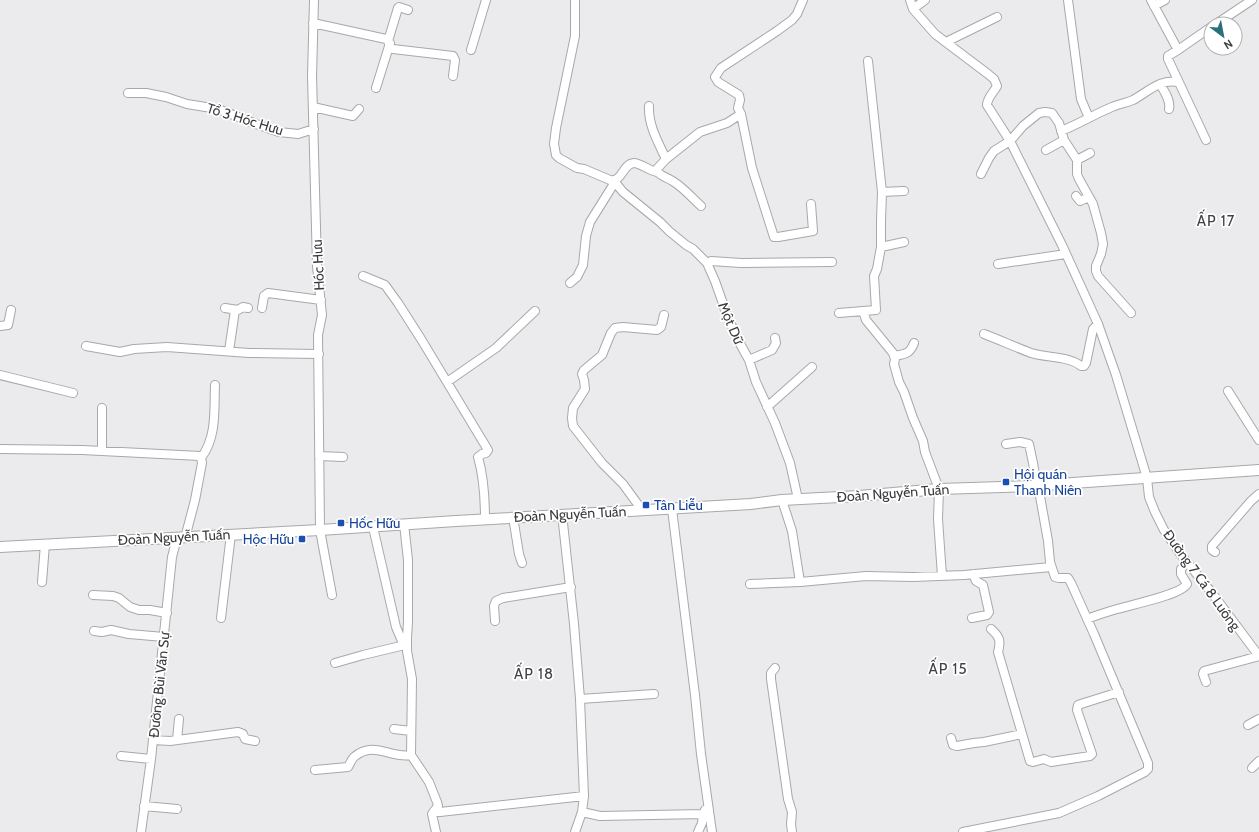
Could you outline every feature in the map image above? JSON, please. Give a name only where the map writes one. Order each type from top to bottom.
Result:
[{"type":"main road","name":"Đoàn Nguyễn Tuấn","points":[[0,546],[181,538],[562,514],[672,509],[939,489],[1038,486],[1259,470]]},
{"type":"street","name":"Hóc Hưu","points":[[314,0],[313,107],[317,266],[322,315],[318,335],[320,530],[332,596]]},
{"type":"street","points":[[471,50],[486,0]]},
{"type":"street","points":[[575,0],[575,36],[556,128],[554,144],[556,154],[559,158],[577,168],[584,169],[615,182]]},
{"type":"street","points":[[803,0],[797,14],[792,20],[721,68],[715,77],[718,82],[739,95],[740,100],[738,108],[741,114],[752,168],[774,237],[778,238],[813,231],[811,204]]},
{"type":"street","points":[[910,0],[913,9],[935,34],[946,42],[997,17]]},
{"type":"street","points":[[913,9],[925,0]]},
{"type":"street","points":[[1068,0],[1081,99],[1089,118]]},
{"type":"street","points":[[1165,0],[1153,3],[1178,50]]},
{"type":"street","points":[[1228,16],[1252,0]]},
{"type":"street","points":[[376,88],[400,3],[408,10]]},
{"type":"street","points":[[313,23],[389,42]]},
{"type":"street","points":[[1203,33],[1168,57],[1178,82],[1206,140]]},
{"type":"street","points":[[389,42],[390,47],[393,49],[453,56],[455,60],[453,76]]},
{"type":"street","name":"Đường 7 Cá 8 Luông","points":[[946,42],[977,64],[994,79],[997,86],[987,104],[1010,141],[1066,254],[1098,324],[1116,375],[1147,478],[1149,497],[1164,530],[1179,552],[1259,656]]},
{"type":"street","points":[[839,313],[876,310],[874,276],[882,247],[882,192],[868,61]]},
{"type":"street","points":[[1061,130],[1114,106],[1134,99],[1160,84],[1172,81],[1178,82]]},
{"type":"street","points":[[1160,84],[1169,101],[1169,109]]},
{"type":"street","name":"Tổ 3 Hóc Hưu","points":[[128,93],[146,93],[187,104],[218,109],[279,132],[298,134],[314,129]]},
{"type":"street","points":[[649,106],[653,131],[666,159]]},
{"type":"street","points":[[313,107],[353,116],[359,109]]},
{"type":"street","points":[[981,174],[994,151],[1010,141],[1023,126],[1042,112],[1052,113],[1059,123],[1064,140],[1077,160],[1077,174],[1079,180],[1097,214],[1103,244],[1102,254],[1096,266],[1096,271],[1098,276],[1131,313]]},
{"type":"street","points":[[657,172],[656,170],[666,159],[700,132],[727,123],[741,114]]},
{"type":"street","points":[[1046,150],[1064,140]]},
{"type":"street","points":[[1077,160],[1090,153]]},
{"type":"street","points":[[570,283],[577,276],[583,266],[586,236],[590,222],[615,182],[629,165],[638,164],[650,171],[657,172],[674,181],[701,206]]},
{"type":"street","name":"Một Dữ","points":[[615,182],[623,192],[686,245],[693,249],[707,263],[714,277],[727,315],[748,360],[790,463],[798,499]]},
{"type":"street","points":[[882,192],[904,191]]},
{"type":"street","points":[[1076,196],[1080,202],[1089,197]]},
{"type":"street","points":[[882,247],[904,242]]},
{"type":"street","points":[[998,264],[1066,254]]},
{"type":"street","points":[[707,263],[711,261],[832,262]]},
{"type":"street","points":[[363,276],[385,285],[398,303],[418,333],[488,450],[486,453],[478,457],[485,494],[485,519]]},
{"type":"street","points":[[262,308],[264,296],[268,293],[321,300]]},
{"type":"street","points":[[225,308],[235,310],[243,307],[248,308]]},
{"type":"street","points":[[0,326],[8,325],[11,310]]},
{"type":"street","points":[[230,351],[235,310]]},
{"type":"street","points":[[447,382],[496,348],[535,311]]},
{"type":"street","points":[[863,311],[866,320],[890,348],[894,356],[894,364],[899,382],[923,441],[925,452],[939,489],[938,519],[942,576]]},
{"type":"street","points":[[642,510],[623,484],[602,463],[573,426],[572,413],[576,402],[585,389],[582,374],[584,370],[602,355],[611,333],[615,328],[623,327],[657,330],[661,328],[664,315]]},
{"type":"street","points":[[984,334],[1032,353],[1072,360],[1081,366],[1084,366],[1093,329],[1098,324]]},
{"type":"street","points":[[748,360],[772,350],[775,346],[775,338]]},
{"type":"street","points":[[894,356],[908,352],[914,343]]},
{"type":"street","points":[[86,346],[120,352],[167,347],[249,353],[318,354]]},
{"type":"street","points":[[768,407],[812,367]]},
{"type":"street","points":[[0,375],[73,393]]},
{"type":"street","points":[[0,449],[102,451],[197,456],[201,458],[210,440],[213,428],[215,385]]},
{"type":"street","points":[[1228,391],[1259,440]]},
{"type":"street","points":[[102,408],[102,451]]},
{"type":"street","points":[[964,832],[1059,813],[1098,796],[1145,772],[1148,769],[1148,763],[1119,692],[1068,578],[1055,577],[1051,567],[1038,486],[1029,444],[1020,442],[1006,444]]},
{"type":"street","points":[[319,456],[343,457]]},
{"type":"street","name":"Đường Bùi Văn Sự","points":[[141,832],[151,759],[172,558],[195,500],[202,463],[201,458]]},
{"type":"street","points":[[1215,552],[1212,550],[1212,546],[1251,501],[1259,494]]},
{"type":"street","points":[[782,500],[792,531],[800,582]]},
{"type":"street","points":[[672,509],[701,754],[712,832]]},
{"type":"street","points":[[562,514],[571,587],[580,699],[584,796],[582,812],[575,832]]},
{"type":"street","points":[[513,517],[519,554],[522,563]]},
{"type":"street","points":[[404,524],[408,560],[406,647],[412,679],[411,755],[434,793],[437,802],[438,806],[432,814],[436,832]]},
{"type":"street","points":[[373,527],[391,608],[399,634],[406,647]]},
{"type":"street","points":[[221,618],[231,534]]},
{"type":"street","points":[[42,582],[45,544]]},
{"type":"street","points":[[1087,619],[1119,608],[1154,600],[1183,588],[1186,584],[1181,569],[1187,562]]},
{"type":"street","points":[[750,584],[800,582],[866,576],[942,576],[1051,567]]},
{"type":"street","points":[[972,618],[987,615],[989,612],[983,585],[976,581],[973,574]]},
{"type":"street","points":[[495,621],[494,606],[496,601],[502,598],[571,587]]},
{"type":"street","points":[[93,595],[113,596],[119,598],[130,607],[139,610],[150,610],[167,614]]},
{"type":"street","points":[[991,629],[1000,639],[998,652],[1030,761],[1033,762],[1044,759],[1051,762],[1090,756],[1092,754],[1077,710],[1078,706],[1119,692]]},
{"type":"street","points":[[94,632],[111,630],[129,634],[164,637]]},
{"type":"street","points":[[335,663],[363,655],[406,647]]},
{"type":"street","points":[[1206,682],[1203,674],[1204,671],[1259,656]]},
{"type":"street","points":[[775,668],[771,679],[788,799],[792,812],[792,832]]},
{"type":"street","points":[[580,699],[654,694]]},
{"type":"street","points":[[177,740],[179,719]]},
{"type":"street","points":[[1248,725],[1259,719]]},
{"type":"street","points":[[394,729],[411,731]]},
{"type":"street","points":[[153,740],[177,740],[238,732],[243,734],[245,739],[255,741]]},
{"type":"street","points":[[951,738],[953,745],[957,746],[1022,734]]},
{"type":"street","points":[[315,770],[348,767],[354,757],[368,750],[411,755]]},
{"type":"street","points":[[121,756],[151,759]]},
{"type":"street","points":[[1252,768],[1259,761]]},
{"type":"street","points":[[434,811],[490,807],[584,796]]},
{"type":"street","points":[[698,832],[702,823],[703,814],[708,804]]},
{"type":"street","points":[[144,806],[177,809]]},
{"type":"street","points":[[582,812],[600,816],[703,814]]},
{"type":"place","name":"Hội quán Thanh Niên","points":[[1006,482]]},
{"type":"place","name":"Tân Liễu","points":[[646,505]]},
{"type":"place","name":"Hốc Hữu","points":[[341,523]]},
{"type":"place","name":"Hộc Hữu","points":[[302,539]]},
{"type":"district","name":"ẤP 17","points":[[1216,221]]},
{"type":"district","name":"ẤP 15","points":[[948,669]]},
{"type":"district","name":"ẤP 18","points":[[534,674]]}]
